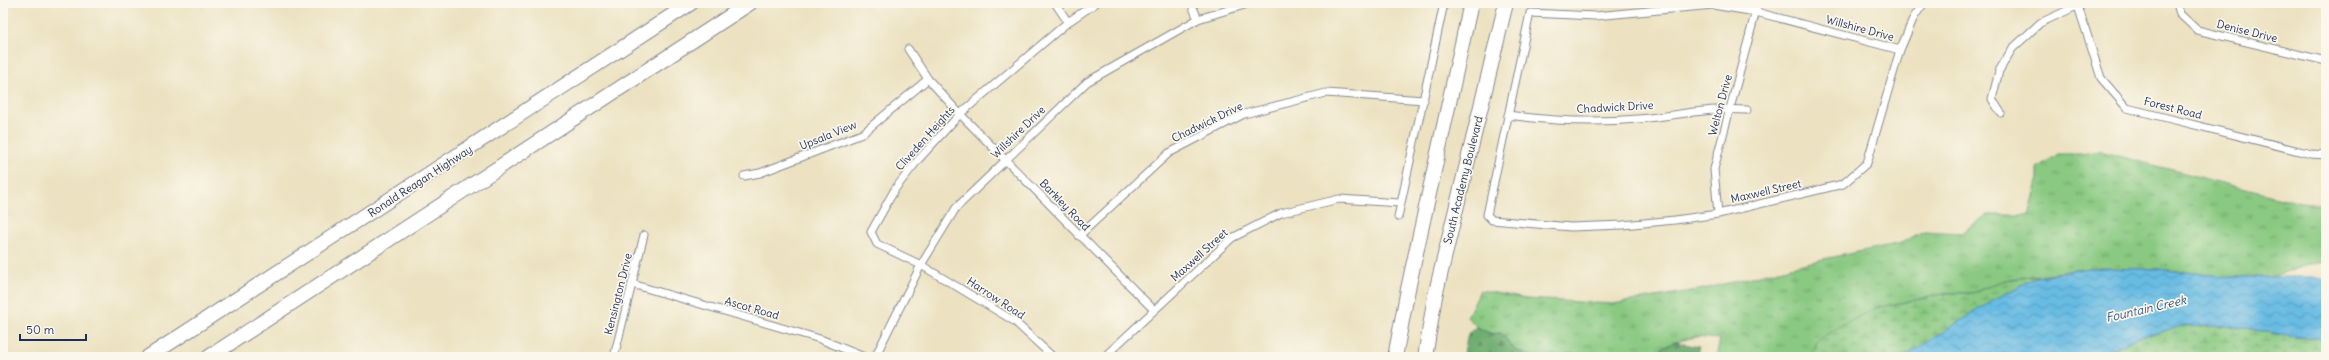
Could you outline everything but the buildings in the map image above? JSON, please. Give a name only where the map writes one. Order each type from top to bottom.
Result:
[{"type":"highway","name":"Ronald Reagan Highway","points":[[148,357],[691,3]]},
{"type":"highway","points":[[209,357],[750,3]]},
{"type":"highway","points":[[1460,50],[1464,3]]},
{"type":"highway","points":[[1395,357],[1408,289],[1471,3]]},
{"type":"highway","name":"South Academy Boulevard","points":[[1425,357],[1435,296],[1505,6]]},
{"type":"street","points":[[1055,3],[1068,22]]},
{"type":"street","name":"Cliveden Heights","points":[[921,265],[877,244],[871,232],[895,188],[960,114],[1068,22],[1096,3]]},
{"type":"street","points":[[1191,3],[1198,19]]},
{"type":"street","name":"Willshire Drive","points":[[875,357],[921,265],[956,208],[1087,82],[1198,19],[1251,3]]},
{"type":"street","points":[[1398,217],[1444,3]]},
{"type":"street","name":"Welton Drive","points":[[1718,214],[1714,169],[1758,3]]},
{"type":"street","name":"Maxwell Street","points":[[1508,115],[1487,215],[1492,220],[1578,227],[1660,222],[1718,214],[1843,184],[1867,163],[1900,50],[1914,17],[1924,3]]},
{"type":"street","name":"Denise Drive","points":[[2177,3],[2180,14],[2197,30],[2326,61]]},
{"type":"street","name":"Willshire Drive","points":[[1508,115],[1530,13],[1595,16],[1713,5],[1756,12],[1900,50]]},
{"type":"street","points":[[2001,113],[1992,99],[1999,71],[2012,49],[2040,23],[2077,5]]},
{"type":"street","name":"Forest Road","points":[[2077,5],[2101,78],[2127,108],[2311,154],[2326,155]]},
{"type":"street","name":"Barkley Road","points":[[908,48],[928,79],[960,114],[1006,159],[1079,236],[1154,310]]},
{"type":"street","name":"Upsala View","points":[[744,176],[760,173],[862,134],[928,79]]},
{"type":"street","name":"Chadwick Drive","points":[[1079,236],[1170,153],[1244,114],[1326,93],[1424,100]]},
{"type":"street","name":"Chadwick Drive","points":[[1508,115],[1544,120],[1581,121],[1638,119],[1705,110],[1747,110]]},
{"type":"street","name":"Maxwell Street","points":[[1104,357],[1232,238],[1281,213],[1339,199],[1400,203]]},
{"type":"street","name":"Kensington Drive","points":[[614,357],[644,235]]},
{"type":"street","name":"Harrow Road","points":[[921,265],[1014,321],[1053,357]]},
{"type":"street","name":"Ascot Road","points":[[632,284],[820,339],[864,357]]},
{"type":"green space","points":[[2099,151],[2300,203],[2326,205],[2326,262],[2304,265],[2272,277],[2229,277],[2158,269],[2089,268],[2004,280],[1973,293],[1948,293],[1876,308],[1817,341],[1812,357],[1716,357],[1720,339],[1695,337],[1675,342],[1657,351],[1628,354],[1530,356],[1516,351],[1501,333],[1486,332],[1467,317],[1480,290],[1526,299],[1613,304],[1704,289],[1819,260],[1901,243],[1924,231],[1961,233],[1987,215],[2029,215],[2038,181],[2038,168],[2058,154],[2081,154]]},
{"type":"green space","points":[[2039,276],[1906,357],[1812,357],[1817,341],[1841,325],[1876,308],[1948,293],[1973,293],[2004,280]]},
{"type":"green space","points":[[2186,325],[2245,328],[2295,337],[2326,339],[2326,357],[2093,357],[2137,338]]},
{"type":"green space","points":[[1476,327],[1492,334],[1501,333],[1516,351],[1532,357],[1463,357],[1468,334]]},
{"type":"green space","points":[[1675,342],[1699,347],[1696,357],[1565,357],[1567,354],[1657,351]]},
{"type":"water","name":"Fountain Creek","points":[[2089,268],[2158,269],[2229,277],[2312,277],[2326,280],[2326,339],[2295,337],[2245,328],[2186,325],[2137,338],[2093,357],[1904,357],[1991,301],[2039,276]]}]
